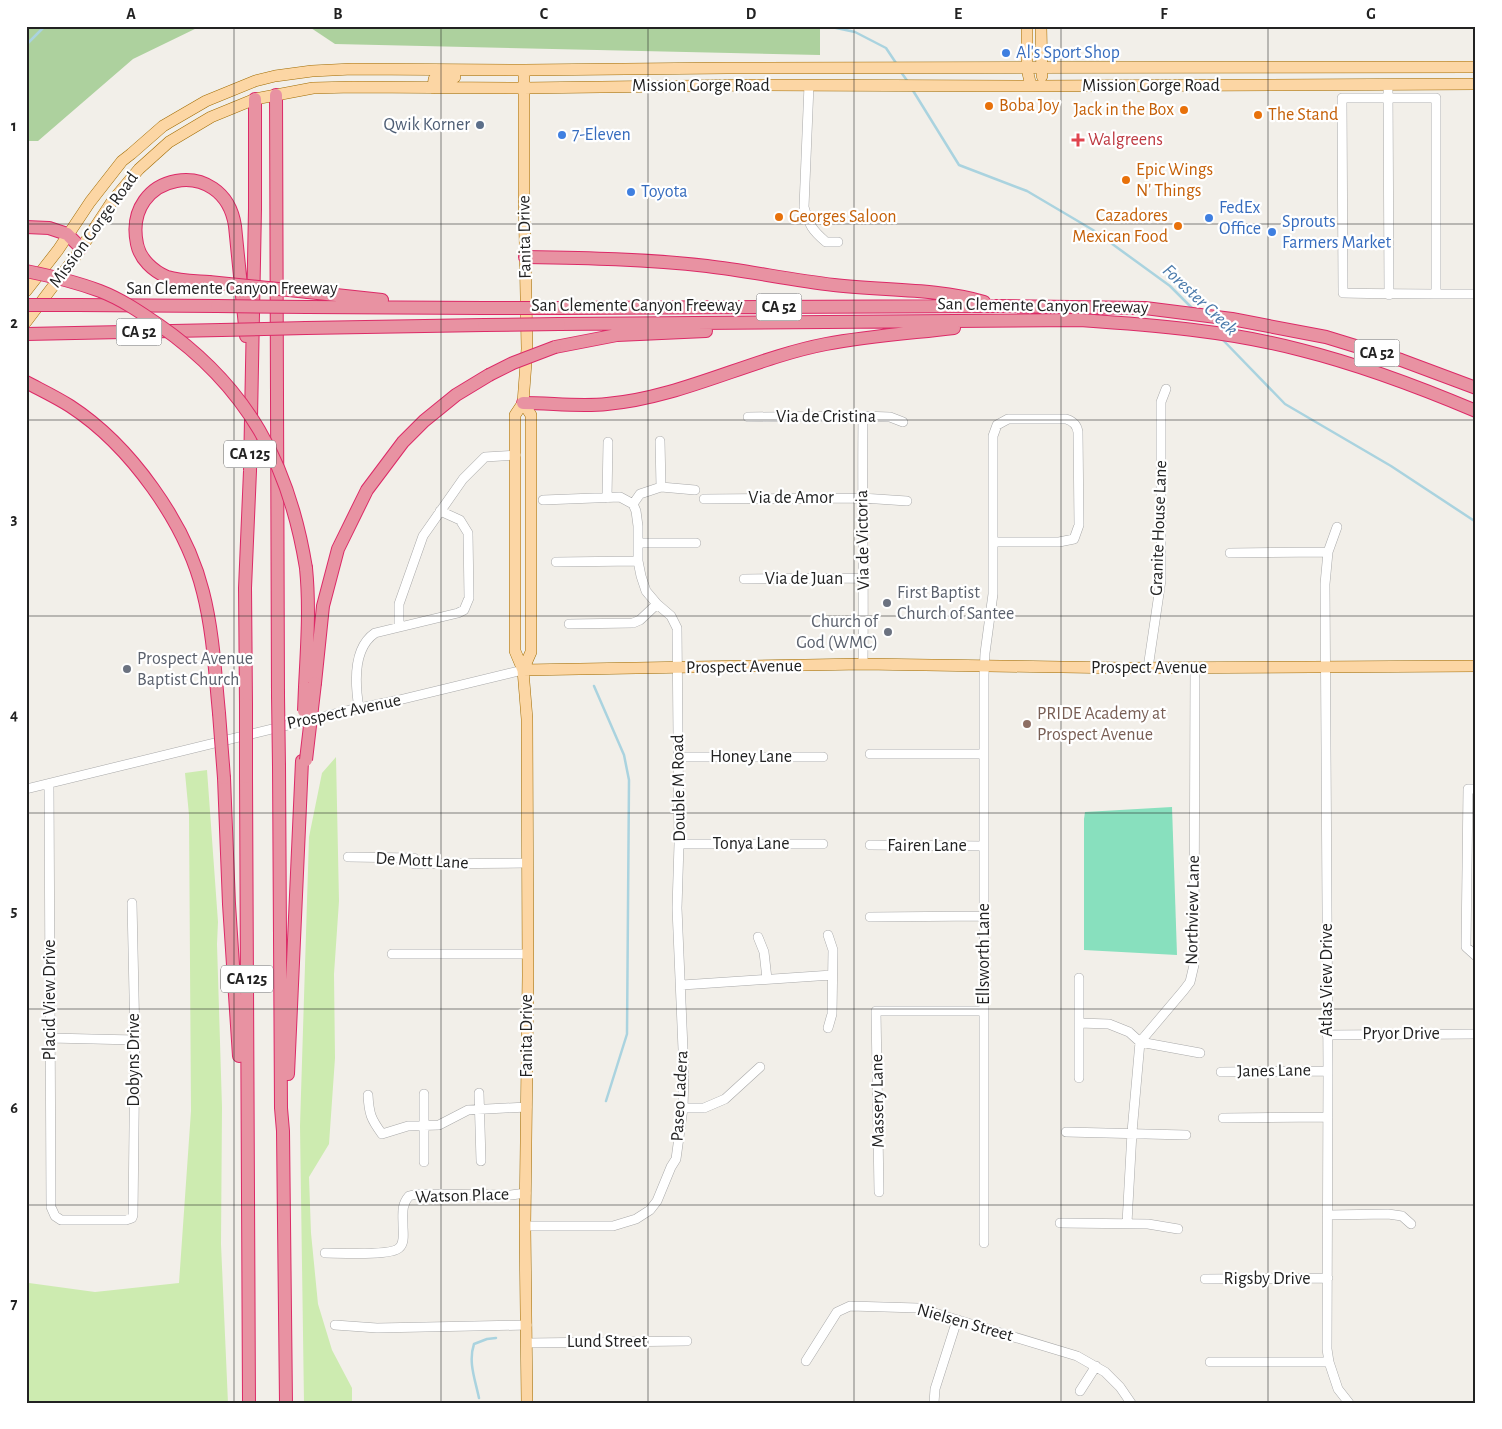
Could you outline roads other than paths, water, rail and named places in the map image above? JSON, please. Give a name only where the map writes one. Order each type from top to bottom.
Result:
[{"type":"highway","name":"CA 125","points":[[276,94],[280,1108],[283,1131],[286,1403]]},
{"type":"highway","name":"CA 125","points":[[249,1403],[245,588],[255,209],[255,99]]},
{"type":"highway","points":[[251,392],[234,226],[233,215],[222,196],[213,187],[202,182],[188,179],[174,180],[160,186],[151,192],[142,204],[136,218],[135,233],[138,248],[144,260],[155,271],[169,278],[208,282],[308,292],[449,307]]},
{"type":"highway","points":[[26,227],[49,228],[67,234],[81,248]]},
{"type":"highway","points":[[525,257],[632,259],[708,266],[834,285],[961,296],[998,306]]},
{"type":"highway","points":[[26,271],[56,277],[100,291],[131,305],[183,342],[217,374],[248,410],[274,456],[288,490],[301,535],[309,593],[304,761]]},
{"type":"highway","name":"San Clemente Canyon Freeway","points":[[26,305],[484,308],[1124,307],[1275,326],[1326,337],[1401,360],[1476,388]]},
{"type":"highway","name":"San Clemente Canyon Freeway","points":[[26,334],[559,324],[1080,320],[1143,324],[1240,337],[1299,349],[1411,384],[1476,411]]},
{"type":"highway","points":[[523,403],[607,404],[673,390],[786,354],[827,344],[1011,321]]},
{"type":"highway","points":[[283,1131],[286,1123],[299,803],[323,606],[342,541],[367,490],[403,442],[424,421],[456,396],[512,363],[555,347],[617,336],[874,322]]},
{"type":"highway","points":[[26,382],[70,406],[112,439],[156,492],[188,546],[203,591],[212,637],[224,778],[229,904],[248,1180]]},
{"type":"main road","points":[[1027,26],[1027,68],[1037,86]]},
{"type":"main road","points":[[1037,86],[1042,69],[1041,26]]},
{"type":"main road","name":"Mission Gorge Road","points":[[26,292],[122,162],[163,126],[206,101],[254,81],[276,76],[312,71],[352,69],[1476,67]]},
{"type":"main road","points":[[433,88],[434,79],[436,78],[460,77],[481,70]]},
{"type":"main road","name":"Fanita Drive","points":[[524,70],[527,349],[523,403],[516,415],[515,651],[523,670],[527,719],[527,1108],[525,1226],[528,1343],[527,1403]]},
{"type":"main road","name":"CA 125","points":[[276,76],[276,94]]},
{"type":"main road","name":"CA 125","points":[[254,81],[255,99]]},
{"type":"main road","name":"Mission Gorge Road","points":[[26,322],[81,248],[113,200],[139,169],[169,142],[211,117],[255,99],[276,94],[313,88],[353,87],[1476,84]]},
{"type":"main road","name":"Fanita Drive","points":[[523,403],[531,415],[531,652],[523,670]]},
{"type":"main road","name":"Prospect Avenue","points":[[523,670],[863,664],[1148,668],[1476,666]]},
{"type":"street","points":[[809,85],[804,207],[808,223],[814,231],[826,242],[838,242]]},
{"type":"street","points":[[1388,85],[1389,294]]},
{"type":"street","points":[[1436,294],[1436,98],[1342,98],[1342,293],[1389,294],[1436,294],[1476,294]]},
{"type":"street","name":"Granite House Lane","points":[[1148,668],[1161,580],[1161,402],[1166,388]]},
{"type":"street","name":"Via de Cristina","points":[[748,417],[863,416],[890,417],[903,422]]},
{"type":"street","name":"Via de Victoria","points":[[863,416],[863,664]]},
{"type":"street","name":"Ellsworth Lane","points":[[984,1243],[985,653],[993,594],[993,436],[997,425],[1008,419],[1071,421],[1077,427],[1078,432],[1079,525],[1074,539],[1059,542],[994,542]]},
{"type":"street","points":[[660,441],[661,487]]},
{"type":"street","points":[[607,498],[608,442]]},
{"type":"street","points":[[399,627],[400,604],[423,536],[440,511],[463,479],[485,457],[516,455]]},
{"type":"street","points":[[543,500],[620,497],[632,504],[640,494],[661,487],[695,490]]},
{"type":"street","name":"Via de Amor","points":[[704,499],[862,498],[907,501]]},
{"type":"street","name":"Double M Road","points":[[632,504],[636,511],[638,561],[646,591],[656,604],[671,616],[678,628],[680,844],[678,908]]},
{"type":"street","points":[[359,708],[357,671],[360,654],[366,639],[374,633],[458,613],[464,610],[469,598],[468,533],[460,520],[440,511]]},
{"type":"street","name":"Atlas View Drive","points":[[1337,527],[1328,552],[1325,584],[1328,1071],[1327,1349],[1338,1389],[1349,1403]]},
{"type":"street","points":[[638,543],[696,543]]},
{"type":"street","points":[[1230,553],[1328,552]]},
{"type":"street","points":[[556,562],[638,561]]},
{"type":"street","name":"Via de Juan","points":[[744,579],[864,578]]},
{"type":"street","points":[[569,624],[634,623],[640,620],[656,604]]},
{"type":"street","name":"Northview Lane","points":[[1140,1042],[1190,982],[1194,965],[1195,668]]},
{"type":"street","name":"Prospect Avenue","points":[[26,789],[523,670]]},
{"type":"street","points":[[870,754],[984,754]]},
{"type":"street","name":"Honey Lane","points":[[679,757],[823,757]]},
{"type":"street","name":"Placid View Drive","points":[[49,784],[50,1207],[54,1216],[61,1220],[126,1220],[132,1218]]},
{"type":"street","points":[[1476,789],[1468,789],[1466,947],[1476,956]]},
{"type":"street","name":"Tonya Lane","points":[[680,844],[824,844]]},
{"type":"street","name":"Fairen Lane","points":[[870,845],[984,846]]},
{"type":"street","name":"De Mott Lane","points":[[348,857],[414,858],[414,864],[527,864]]},
{"type":"street","name":"Dobyns Drive","points":[[132,903],[135,1040],[132,1218]]},
{"type":"street","name":"Paseo Ladera","points":[[525,1226],[613,1226],[636,1219],[650,1210],[657,1201],[676,1159],[683,1108],[682,985],[678,908]]},
{"type":"street","points":[[870,917],[984,916]]},
{"type":"street","points":[[828,935],[833,950],[832,1014],[828,1028]]},
{"type":"street","points":[[758,936],[764,952],[767,979]]},
{"type":"street","points":[[392,954],[527,954]]},
{"type":"street","points":[[682,985],[832,975]]},
{"type":"street","points":[[1079,978],[1079,1078]]},
{"type":"street","name":"Massery Lane","points":[[879,1192],[876,1011],[984,1011]]},
{"type":"street","points":[[1079,1023],[1097,1022],[1115,1026],[1128,1032],[1140,1042],[1200,1053]]},
{"type":"street","name":"Pryor Drive","points":[[1327,1035],[1476,1034]]},
{"type":"street","points":[[50,1038],[135,1040]]},
{"type":"street","points":[[1127,1223],[1132,1132],[1140,1042]]},
{"type":"street","points":[[683,1108],[710,1107],[725,1099],[760,1067]]},
{"type":"street","name":"Janes Lane","points":[[1221,1072],[1328,1071]]},
{"type":"street","points":[[479,1093],[481,1162]]},
{"type":"street","points":[[424,1094],[424,1162]]},
{"type":"street","points":[[368,1095],[368,1111],[382,1134],[408,1126],[439,1125],[468,1110],[527,1108]]},
{"type":"street","points":[[1223,1118],[1328,1117]]},
{"type":"street","points":[[1066,1132],[1132,1132],[1186,1135]]},
{"type":"street","name":"Watson Place","points":[[325,1253],[383,1253],[394,1252],[400,1248],[403,1240],[402,1208],[409,1196],[417,1194],[511,1195],[526,1193]]},
{"type":"street","points":[[1328,1215],[1388,1214],[1402,1216],[1411,1224]]},
{"type":"street","points":[[1060,1223],[1148,1224],[1178,1229]]},
{"type":"street","name":"Rigsby Drive","points":[[1205,1279],[1328,1278]]},
{"type":"street","name":"Nielsen Street","points":[[806,1361],[837,1312],[845,1307],[918,1308],[1077,1356],[1096,1366],[1113,1379],[1131,1403]]},
{"type":"street","points":[[934,1403],[935,1389],[957,1320]]},
{"type":"street","points":[[335,1325],[377,1328],[527,1325]]},
{"type":"street","name":"Lund Street","points":[[528,1343],[687,1341]]},
{"type":"street","points":[[1210,1362],[1330,1362]]},
{"type":"street","points":[[1080,1392],[1096,1366]]},
{"type":"waterway","points":[[26,45],[45,26]]},
{"type":"waterway","name":"Forester Creek","points":[[827,26],[855,32],[886,48],[896,63]]},
{"type":"waterway","name":"Forester Creek","points":[[901,72],[908,82]]},
{"type":"waterway","name":"Forester Creek","points":[[912,89],[959,165],[1027,191],[1093,230],[1170,286],[1193,309]]},
{"type":"waterway","name":"Forester Creek","points":[[1221,338],[1285,404],[1391,466],[1476,522]]},
{"type":"waterway","points":[[594,686],[624,755],[629,780],[627,1034],[606,1101]]},
{"type":"waterway","points":[[479,1398],[472,1364],[472,1351],[474,1344],[496,1338]]},
{"type":"place","name":"Al's Sport Shop","points":[[1006,53]]},
{"type":"place","name":"Boba Joy","points":[[989,106]]},
{"type":"place","name":"Jack in the Box","points":[[1184,110]]},
{"type":"place","name":"The Stand","points":[[1258,115]]},
{"type":"place","name":"Qwik Korner","points":[[480,125]]},
{"type":"place","name":"7-Eleven","points":[[562,135]]},
{"type":"place","name":"Walgreens","points":[[1078,140]]},
{"type":"place","name":"Epic Wings N' Things","points":[[1126,180]]},
{"type":"place","name":"Toyota","points":[[631,192]]},
{"type":"place","name":"Georges Saloon","points":[[779,217]]},
{"type":"place","name":"FedEx Office","points":[[1209,218]]},
{"type":"place","name":"Cazadores Mexican Food","points":[[1178,226]]},
{"type":"place","name":"Sprouts Farmers Market","points":[[1272,232]]},
{"type":"place","name":"First Baptist Church of Santee","points":[[887,603]]},
{"type":"place","name":"Church of God (WMC)","points":[[888,632]]},
{"type":"place","name":"Prospect Avenue Baptist Church","points":[[127,669]]},
{"type":"place","name":"PRIDE Academy at Prospect Avenue","points":[[1027,724]]}]
